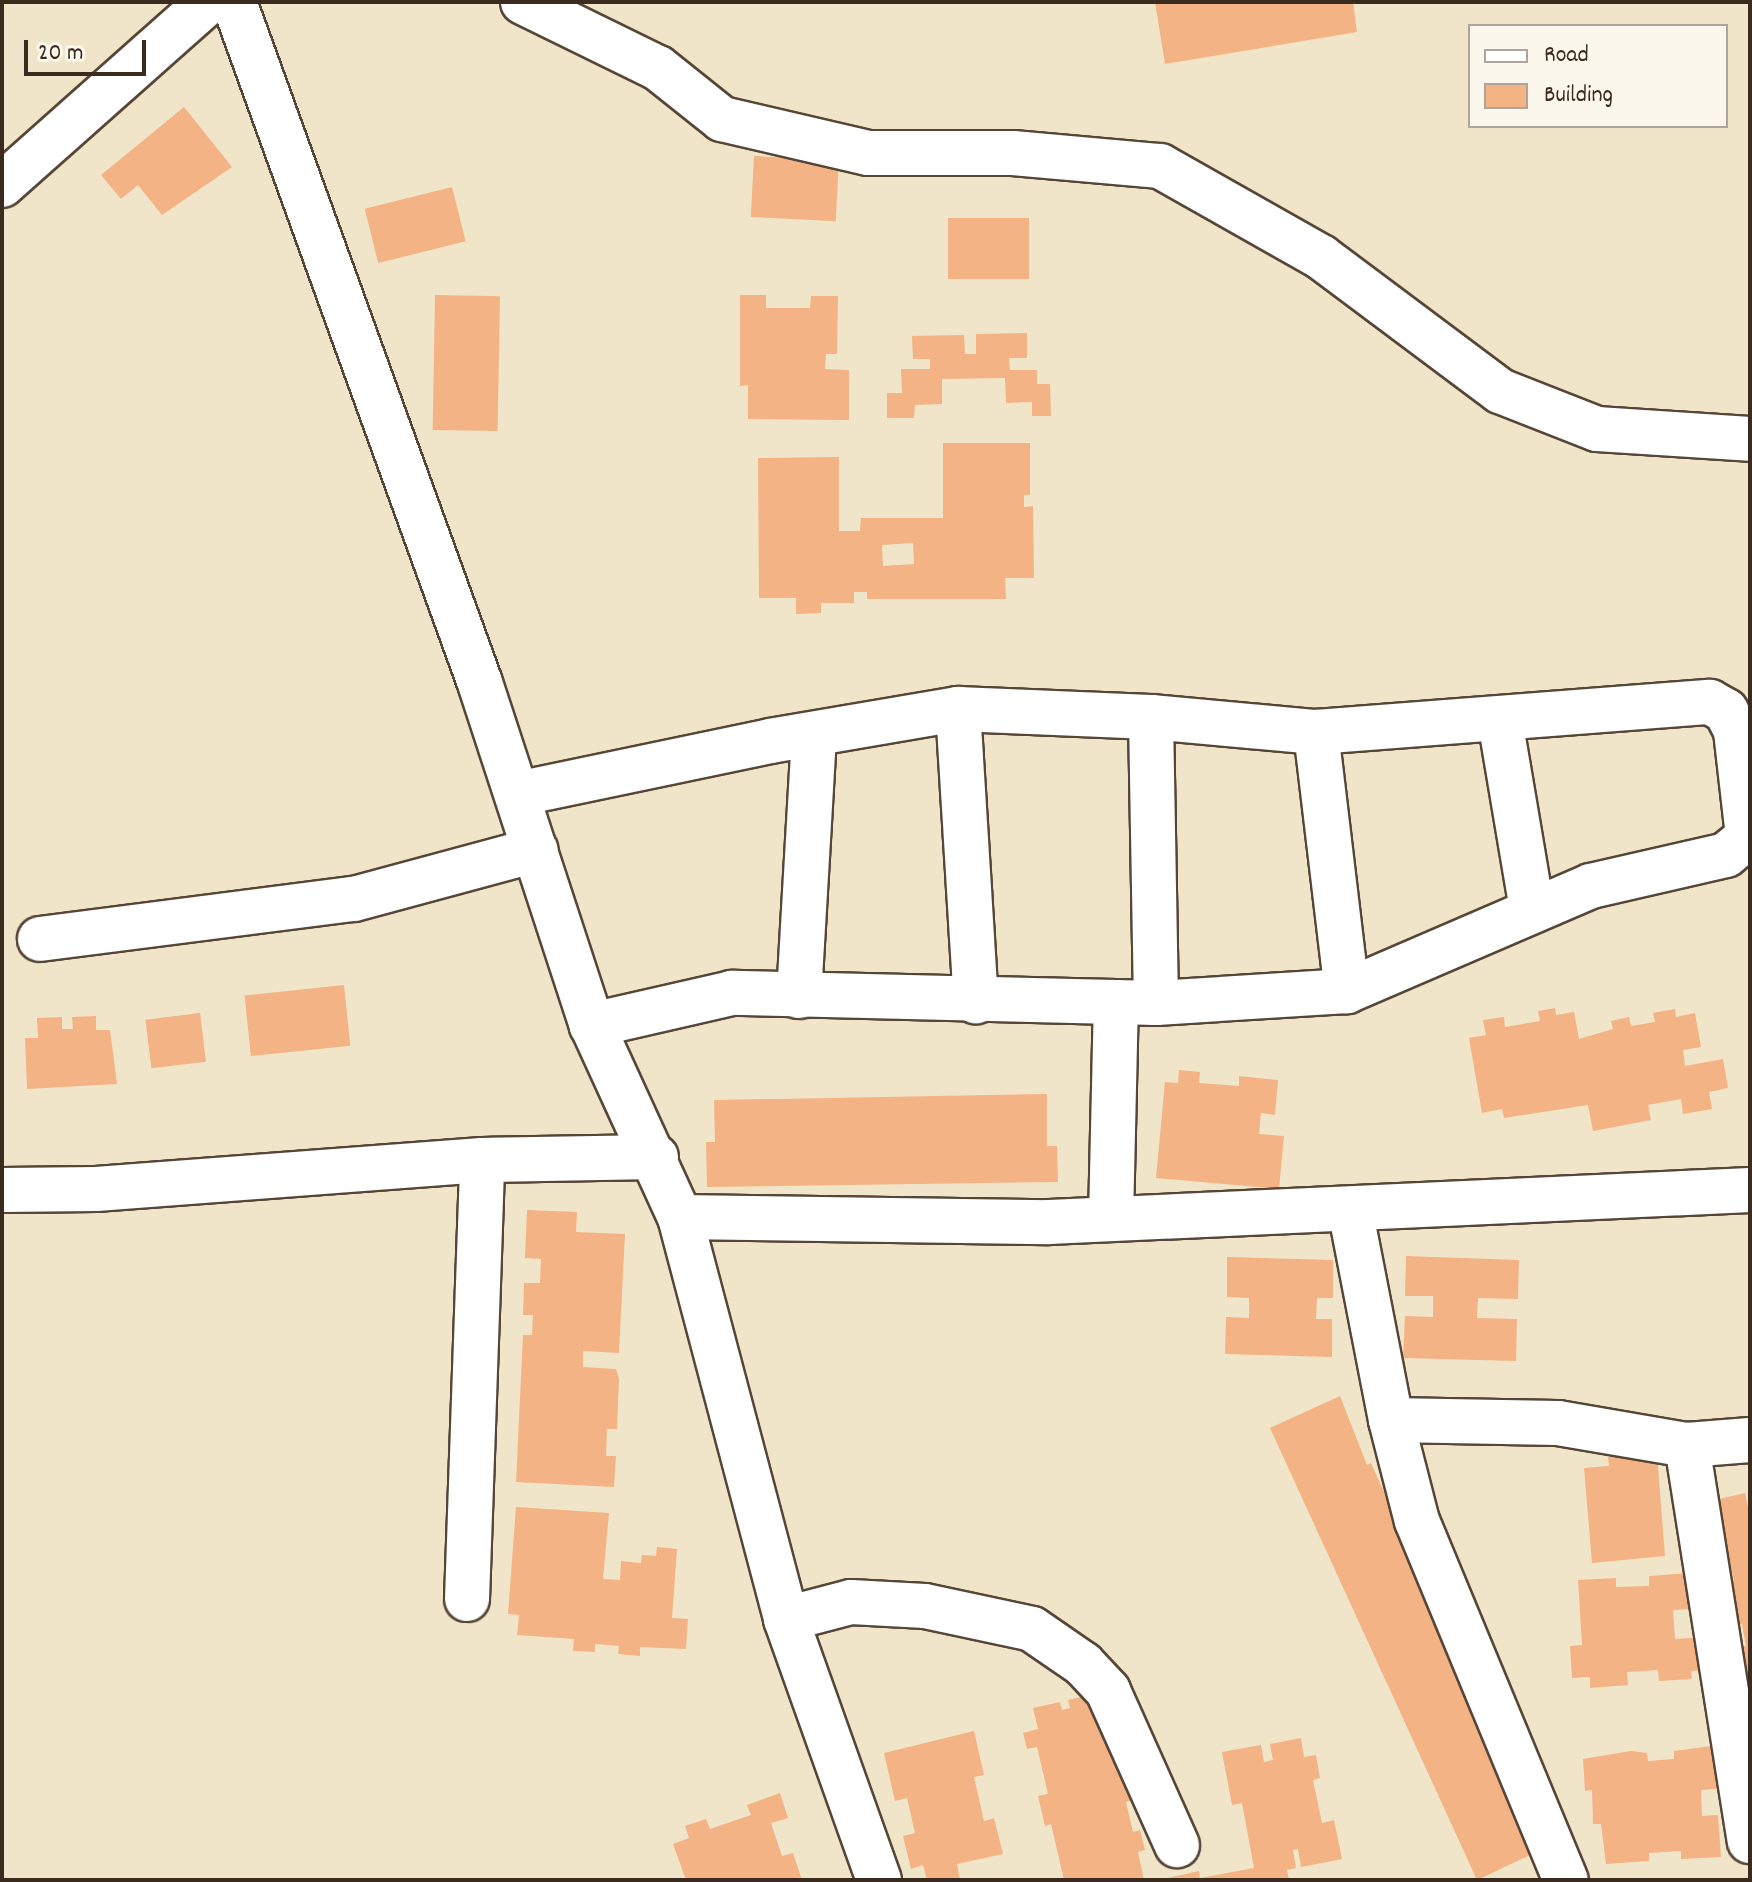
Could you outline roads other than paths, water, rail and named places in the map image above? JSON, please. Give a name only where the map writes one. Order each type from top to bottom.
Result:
[{"type":"street","points":[[2,185],[208,2]]},
{"type":"street","points":[[234,2],[517,794],[592,1025],[656,1157],[680,1217],[786,1619],[879,1880]]},
{"type":"street","points":[[523,2],[658,68],[722,119],[868,153],[1013,153],[1160,166],[1321,257],[1500,391],[1597,429],[1750,439]]},
{"type":"street","points":[[517,794],[814,734],[958,709],[1151,717],[1316,732],[1710,702],[1726,711],[1736,731],[1744,778],[1748,837],[1726,855],[1591,886],[1347,991],[1136,1002],[976,1001],[732,993],[592,1025]]},
{"type":"street","points":[[958,709],[976,1001]]},
{"type":"street","points":[[1111,1219],[1136,1002],[1151,717]]},
{"type":"street","points":[[1500,720],[1532,909]]},
{"type":"street","points":[[1316,732],[1347,991]]},
{"type":"street","points":[[799,996],[814,734]]},
{"type":"street","points":[[40,939],[354,899],[536,850]]},
{"type":"street","points":[[2,1190],[96,1189],[482,1160],[656,1157]]},
{"type":"street","points":[[467,1599],[482,1160]]},
{"type":"street","points":[[680,1217],[1111,1219],[1750,1190]]},
{"type":"street","points":[[1350,1209],[1391,1420],[1417,1521],[1566,1880]]},
{"type":"street","points":[[1391,1420],[1558,1423],[1687,1445],[1750,1440]]},
{"type":"street","points":[[1687,1445],[1750,1841]]},
{"type":"street","points":[[786,1619],[851,1602],[925,1606],[1032,1629],[1083,1664],[1108,1691],[1177,1845]]}]
